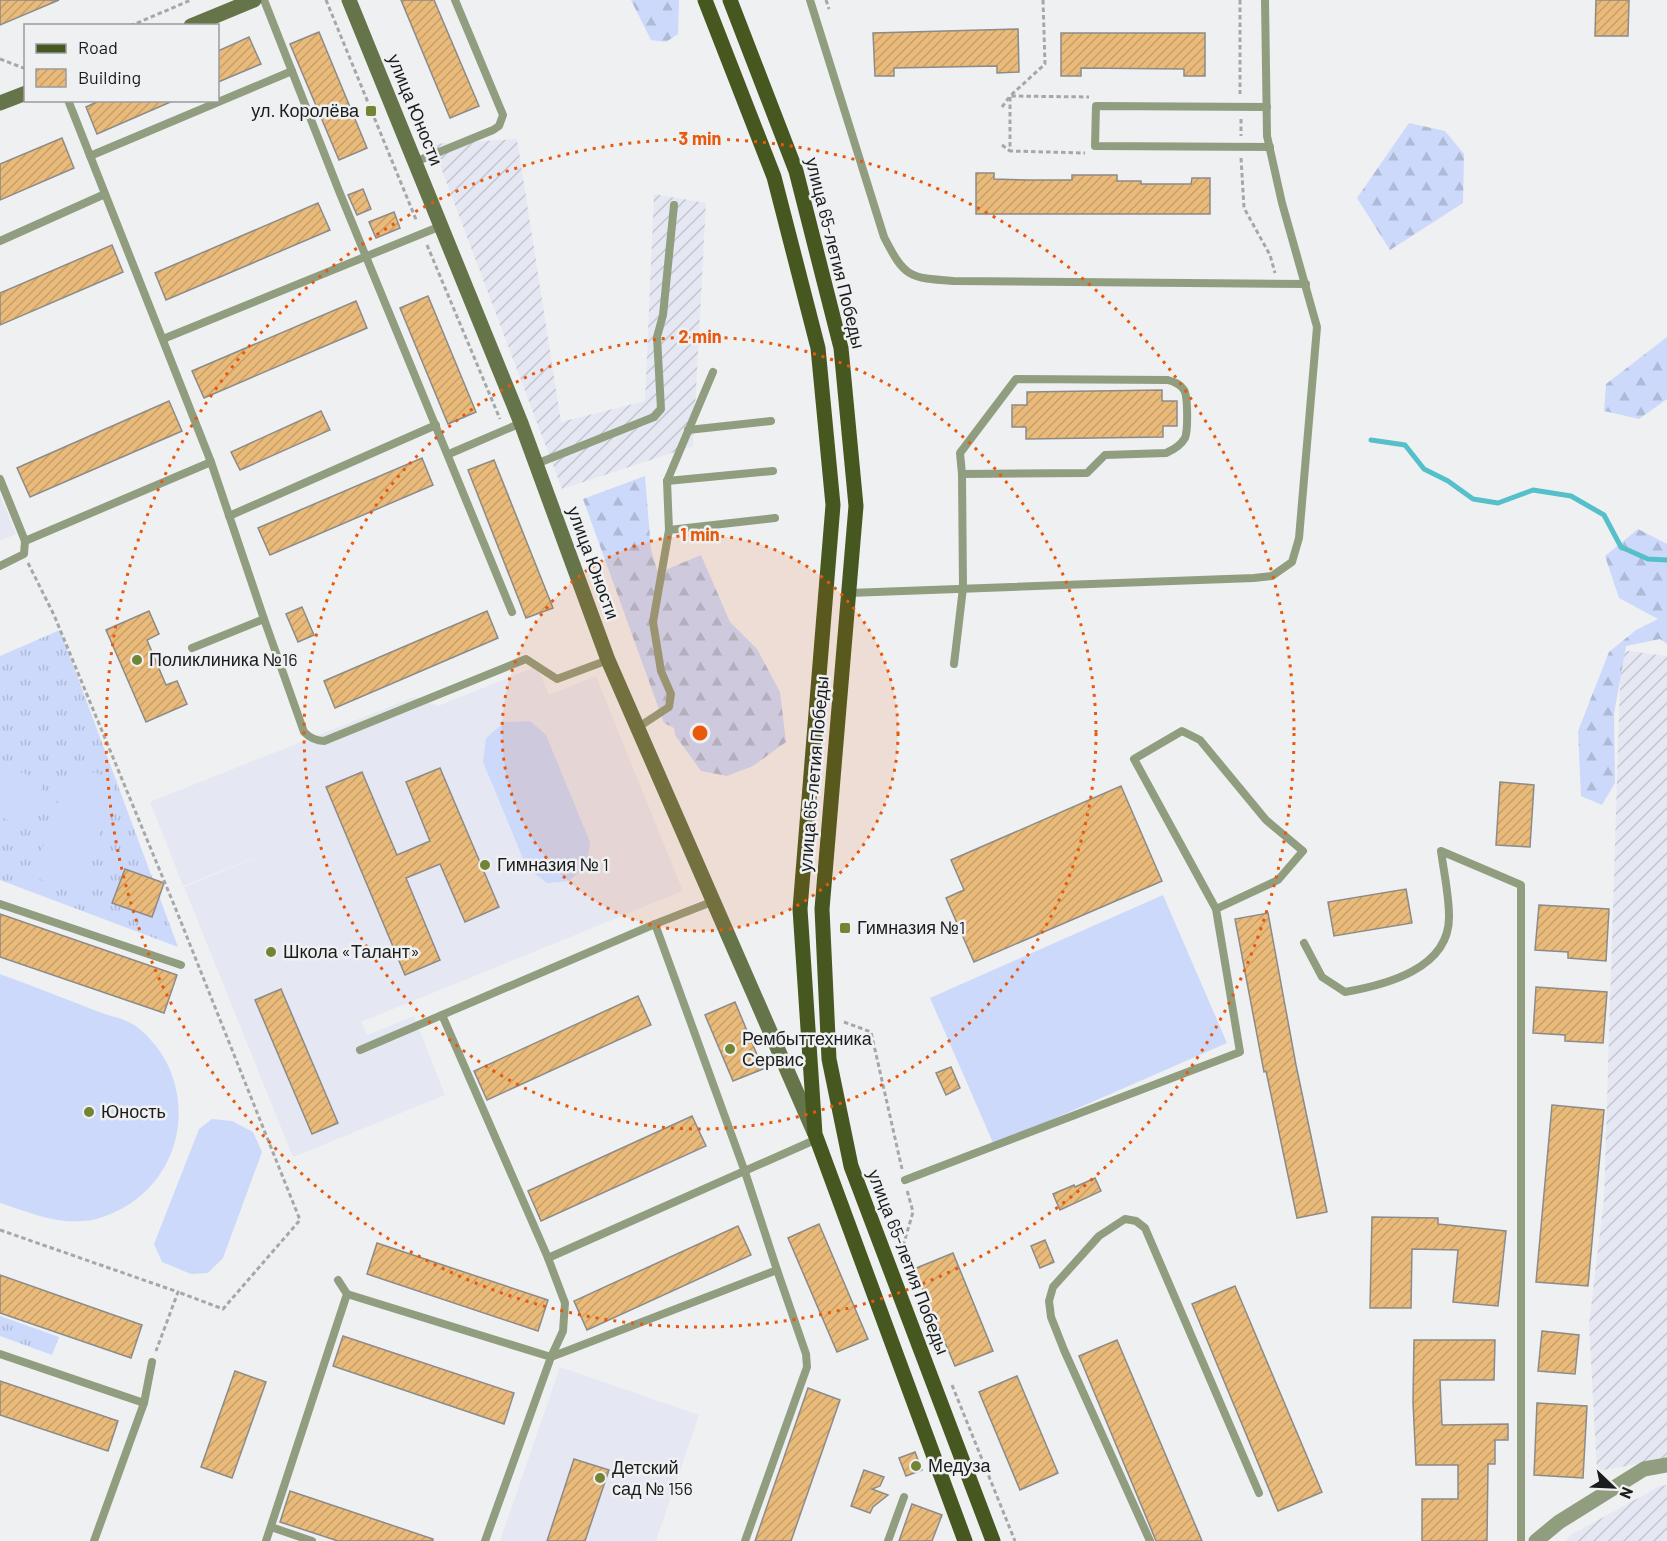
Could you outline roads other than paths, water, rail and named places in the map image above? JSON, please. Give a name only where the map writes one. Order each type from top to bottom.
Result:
[{"type":"main road","name":"улица 65-летия Победы","points":[[705,0],[774,177],[818,348],[832,505],[800,909],[816,1137],[962,1538]]},
{"type":"main road","name":"улица 65-летия Победы","points":[[730,0],[796,171],[841,348],[856,506],[822,909],[829,1059],[851,1166],[993,1541]]},
{"type":"street","points":[[196,24],[254,0]]},
{"type":"street","name":"улица Юности","points":[[351,1],[521,423],[608,660],[816,1137]]},
{"type":"street","points":[[0,103],[24,94]]},
{"type":"street","points":[[1536,1541],[1559,1522],[1644,1469],[1667,1465]]},
{"type":"lane","points":[[264,0],[512,612]]},
{"type":"lane","points":[[415,162],[493,130],[499,126],[502,115],[455,0]]},
{"type":"lane","points":[[810,0],[884,237],[899,265],[919,279],[966,282],[1306,284]]},
{"type":"lane","points":[[849,593],[1254,578],[1272,576],[1292,562],[1299,538],[1317,327],[1282,202],[1267,136],[1265,0]]},
{"type":"lane","points":[[219,102],[292,71]]},
{"type":"lane","points":[[69,102],[211,462],[304,732],[318,741],[324,741],[526,659],[557,679],[608,660]]},
{"type":"lane","points":[[90,156],[218,102]]},
{"type":"lane","points":[[1267,107],[1096,106],[1095,146],[1270,147]]},
{"type":"lane","points":[[0,241],[105,194]]},
{"type":"lane","points":[[536,464],[654,417],[661,409],[657,337],[663,315],[674,205]]},
{"type":"lane","points":[[163,339],[441,226]]},
{"type":"lane","points":[[638,728],[669,707],[671,694],[661,671],[653,622],[669,530],[667,481],[713,372]]},
{"type":"lane","points":[[954,664],[963,588],[960,453],[1016,379],[1168,380],[1177,383],[1186,394],[1187,431],[1185,440],[1166,453],[1105,455],[1087,473],[962,474]]},
{"type":"lane","points":[[688,430],[771,421]]},
{"type":"lane","points":[[449,454],[521,423]]},
{"type":"lane","points":[[229,516],[436,425]]},
{"type":"lane","points":[[25,541],[211,462]]},
{"type":"lane","points":[[667,481],[773,471]]},
{"type":"lane","points":[[0,479],[25,541],[24,554],[0,566]]},
{"type":"lane","points":[[669,530],[775,518]]},
{"type":"lane","points":[[192,648],[264,619]]},
{"type":"lane","points":[[905,1180],[1240,1052],[1216,909],[1134,759],[1182,731],[1200,740],[1266,820],[1303,851],[1278,880],[1216,909]]},
{"type":"lane","points":[[1304,943],[1323,977],[1345,992],[1378,986],[1423,967],[1444,942],[1449,918],[1441,851],[1521,885],[1521,1541]]},
{"type":"lane","points":[[360,1050],[714,901]]},
{"type":"lane","points":[[0,904],[181,965]]},
{"type":"lane","points":[[655,924],[745,1172],[806,1354],[807,1367],[745,1541]]},
{"type":"lane","points":[[442,1015],[548,1258],[565,1303],[563,1331],[551,1357],[485,1541]]},
{"type":"lane","points":[[548,1258],[745,1172],[816,1137]]},
{"type":"lane","points":[[1150,1541],[1064,1350],[1051,1317],[1049,1301],[1053,1287],[1099,1236],[1125,1219],[1136,1221],[1145,1228],[1259,1493]]},
{"type":"lane","points":[[338,1280],[347,1294],[551,1357],[777,1270]]},
{"type":"lane","points":[[266,1541],[347,1294]]},
{"type":"lane","points":[[0,1354],[144,1403]]},
{"type":"lane","points":[[94,1541],[144,1403],[152,1362]]},
{"type":"lane","points":[[888,1541],[904,1497]]},
{"type":"lane","points":[[271,1527],[312,1541]]},
{"type":"waterway","points":[[1371,440],[1405,445],[1424,469],[1448,481],[1473,499],[1498,503],[1533,490],[1571,496],[1604,515],[1621,547],[1648,559],[1667,560]]},
{"type":"place","name":"ул. Королёва","points":[[371,111]]},
{"type":"place","name":"Поликлиника №16","points":[[137,660]]},
{"type":"place","name":"Гимназия № 1","points":[[485,865]]},
{"type":"place","name":"Гимназия №1","points":[[845,928]]},
{"type":"place","name":"Школа «Талант»","points":[[271,952]]},
{"type":"place","name":"Рембыттехника Сервис","points":[[730,1049]]},
{"type":"place","name":"Юность","points":[[89,1112]]},
{"type":"place","name":"Медуза","points":[[916,1466]]},
{"type":"place","name":"Детский сад № 156","points":[[600,1478]]}]
